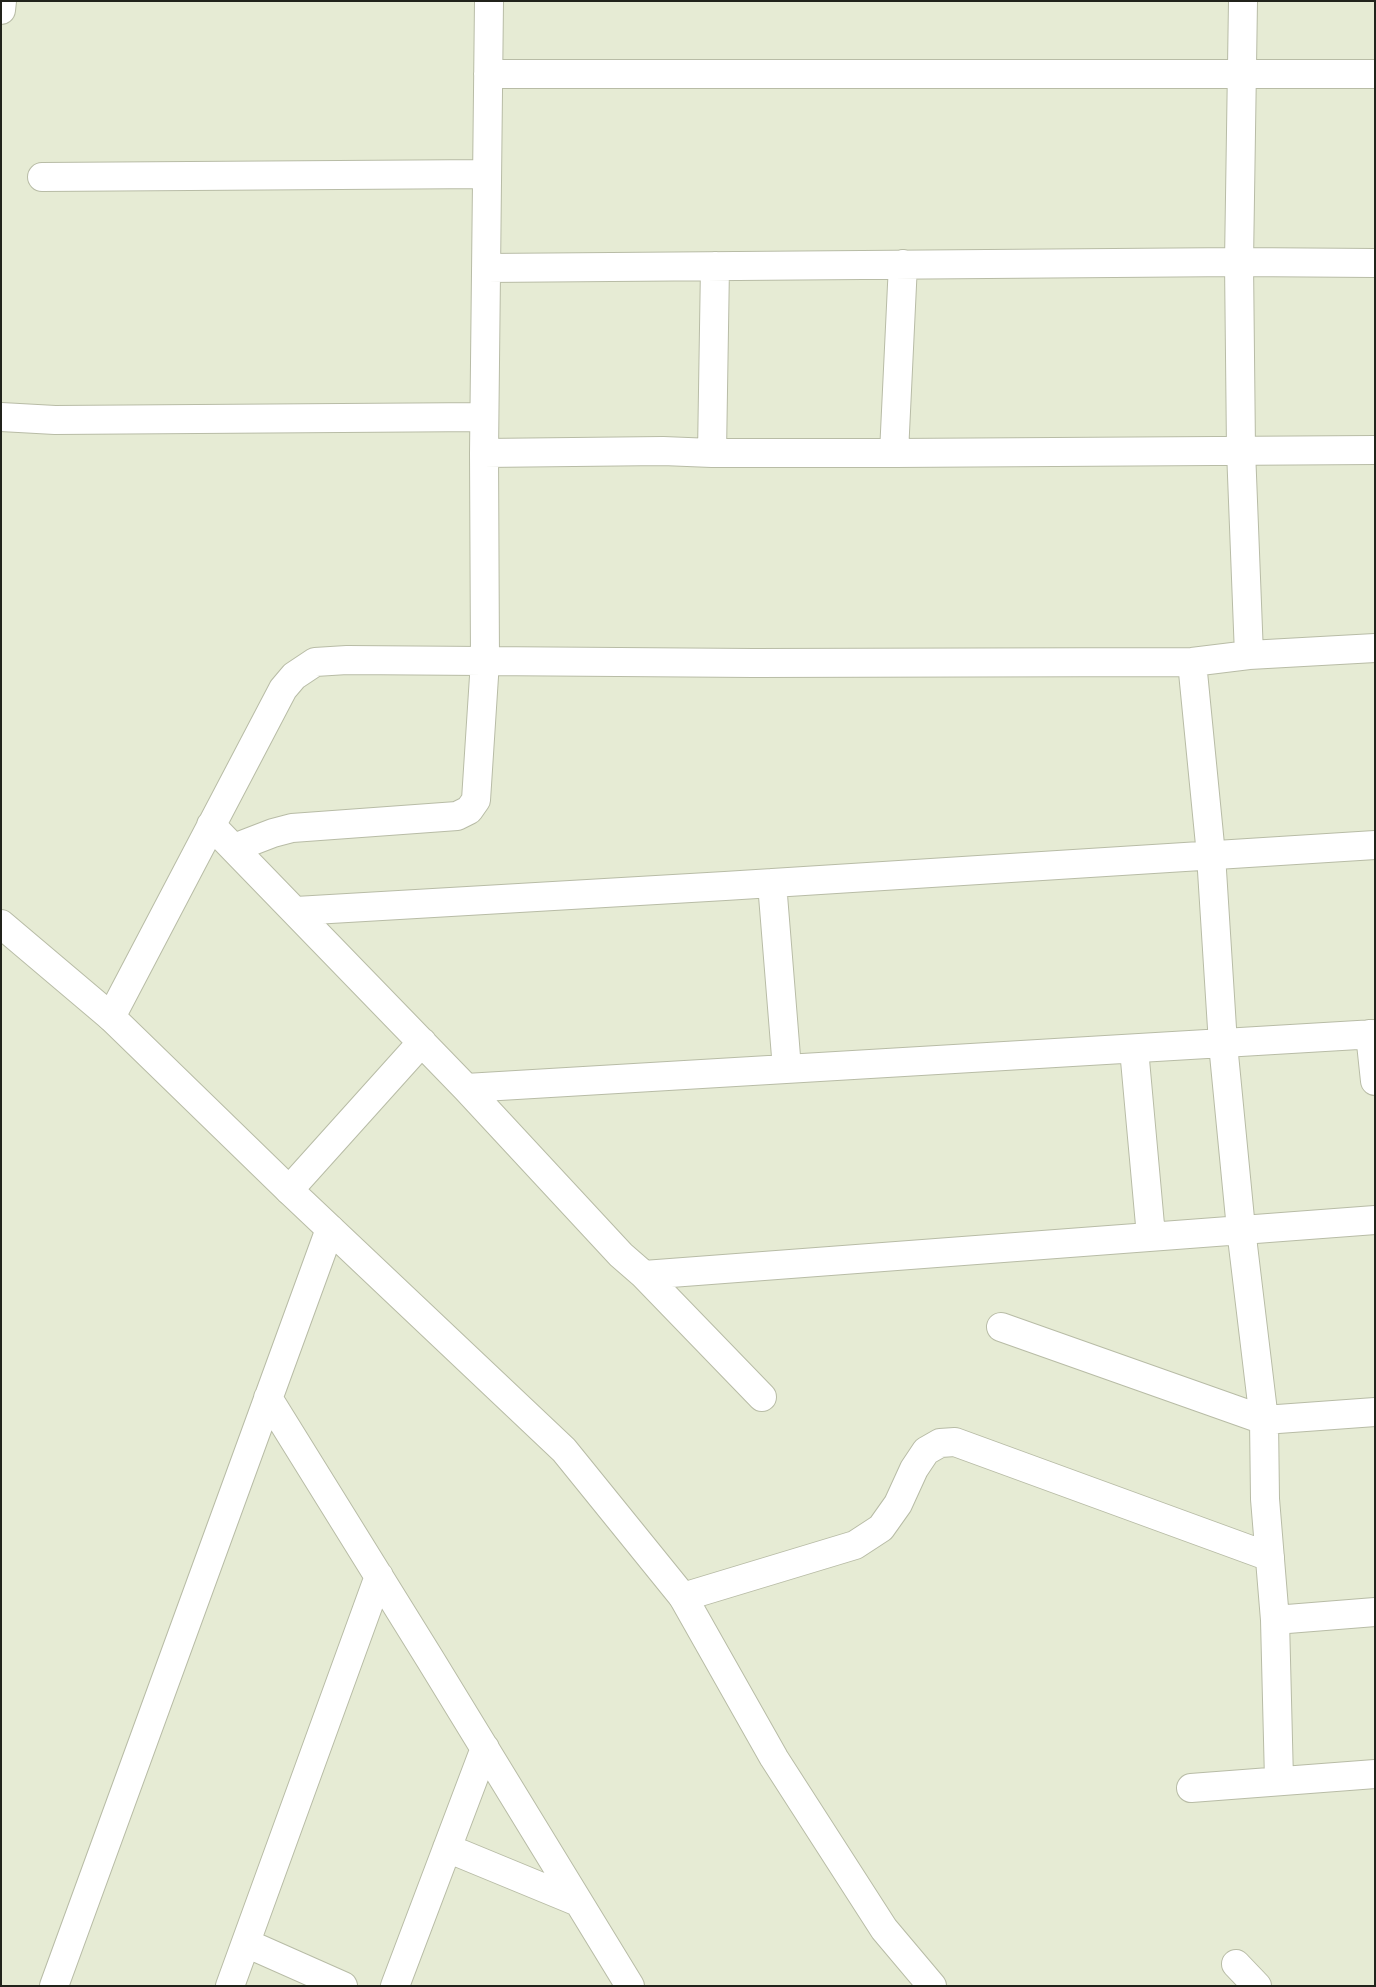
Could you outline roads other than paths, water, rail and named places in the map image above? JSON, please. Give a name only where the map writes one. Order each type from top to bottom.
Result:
[{"type":"street","points":[[1,10],[2,1]]},
{"type":"street","points":[[234,848],[292,828],[457,816],[469,810],[476,800],[485,661],[484,417],[489,1]]},
{"type":"street","points":[[1242,1],[1239,262],[1242,450],[1249,655]]},
{"type":"street","points":[[488,74],[1375,74]]},
{"type":"street","points":[[42,177],[487,174]]},
{"type":"street","points":[[486,268],[1239,262],[1375,263]]},
{"type":"street","points":[[894,453],[903,264]]},
{"type":"street","points":[[712,453],[715,266]]},
{"type":"street","points":[[1,417],[65,420],[484,417]]},
{"type":"street","points":[[484,453],[1375,450]]},
{"type":"street","points":[[111,1016],[283,689],[294,676],[315,662],[347,660],[1192,662],[1249,655],[1375,648]]},
{"type":"street","points":[[1192,662],[1211,855],[1222,1044],[1264,1420],[1265,1499],[1275,1620],[1279,1780]]},
{"type":"street","points":[[211,825],[466,1088],[621,1255],[644,1275],[762,1397]]},
{"type":"street","points":[[296,911],[1375,845]]},
{"type":"street","points":[[772,883],[787,1069]]},
{"type":"street","points":[[1,924],[111,1016],[289,1190],[564,1450],[683,1597],[774,1758],[884,1929],[932,1986]]},
{"type":"street","points":[[466,1088],[1373,1034],[1375,1081]]},
{"type":"street","points":[[289,1190],[422,1042]]},
{"type":"street","points":[[1134,1049],[1151,1236]]},
{"type":"street","points":[[644,1275],[1375,1220]]},
{"type":"street","points":[[54,1986],[330,1228]]},
{"type":"street","points":[[1001,1326],[1264,1420],[1375,1412]]},
{"type":"street","points":[[268,1398],[630,1986]]},
{"type":"street","points":[[683,1597],[855,1545],[881,1528],[898,1504],[914,1469],[926,1451],[940,1443],[955,1442],[1270,1557]]},
{"type":"street","points":[[230,1986],[379,1576]]},
{"type":"street","points":[[1275,1620],[1375,1612]]},
{"type":"street","points":[[395,1986],[485,1748]]},
{"type":"street","points":[[1191,1788],[1375,1774]]},
{"type":"street","points":[[448,1848],[578,1902]]},
{"type":"street","points":[[246,1943],[343,1986]]},
{"type":"street","points":[[1236,1964],[1257,1986]]}]
